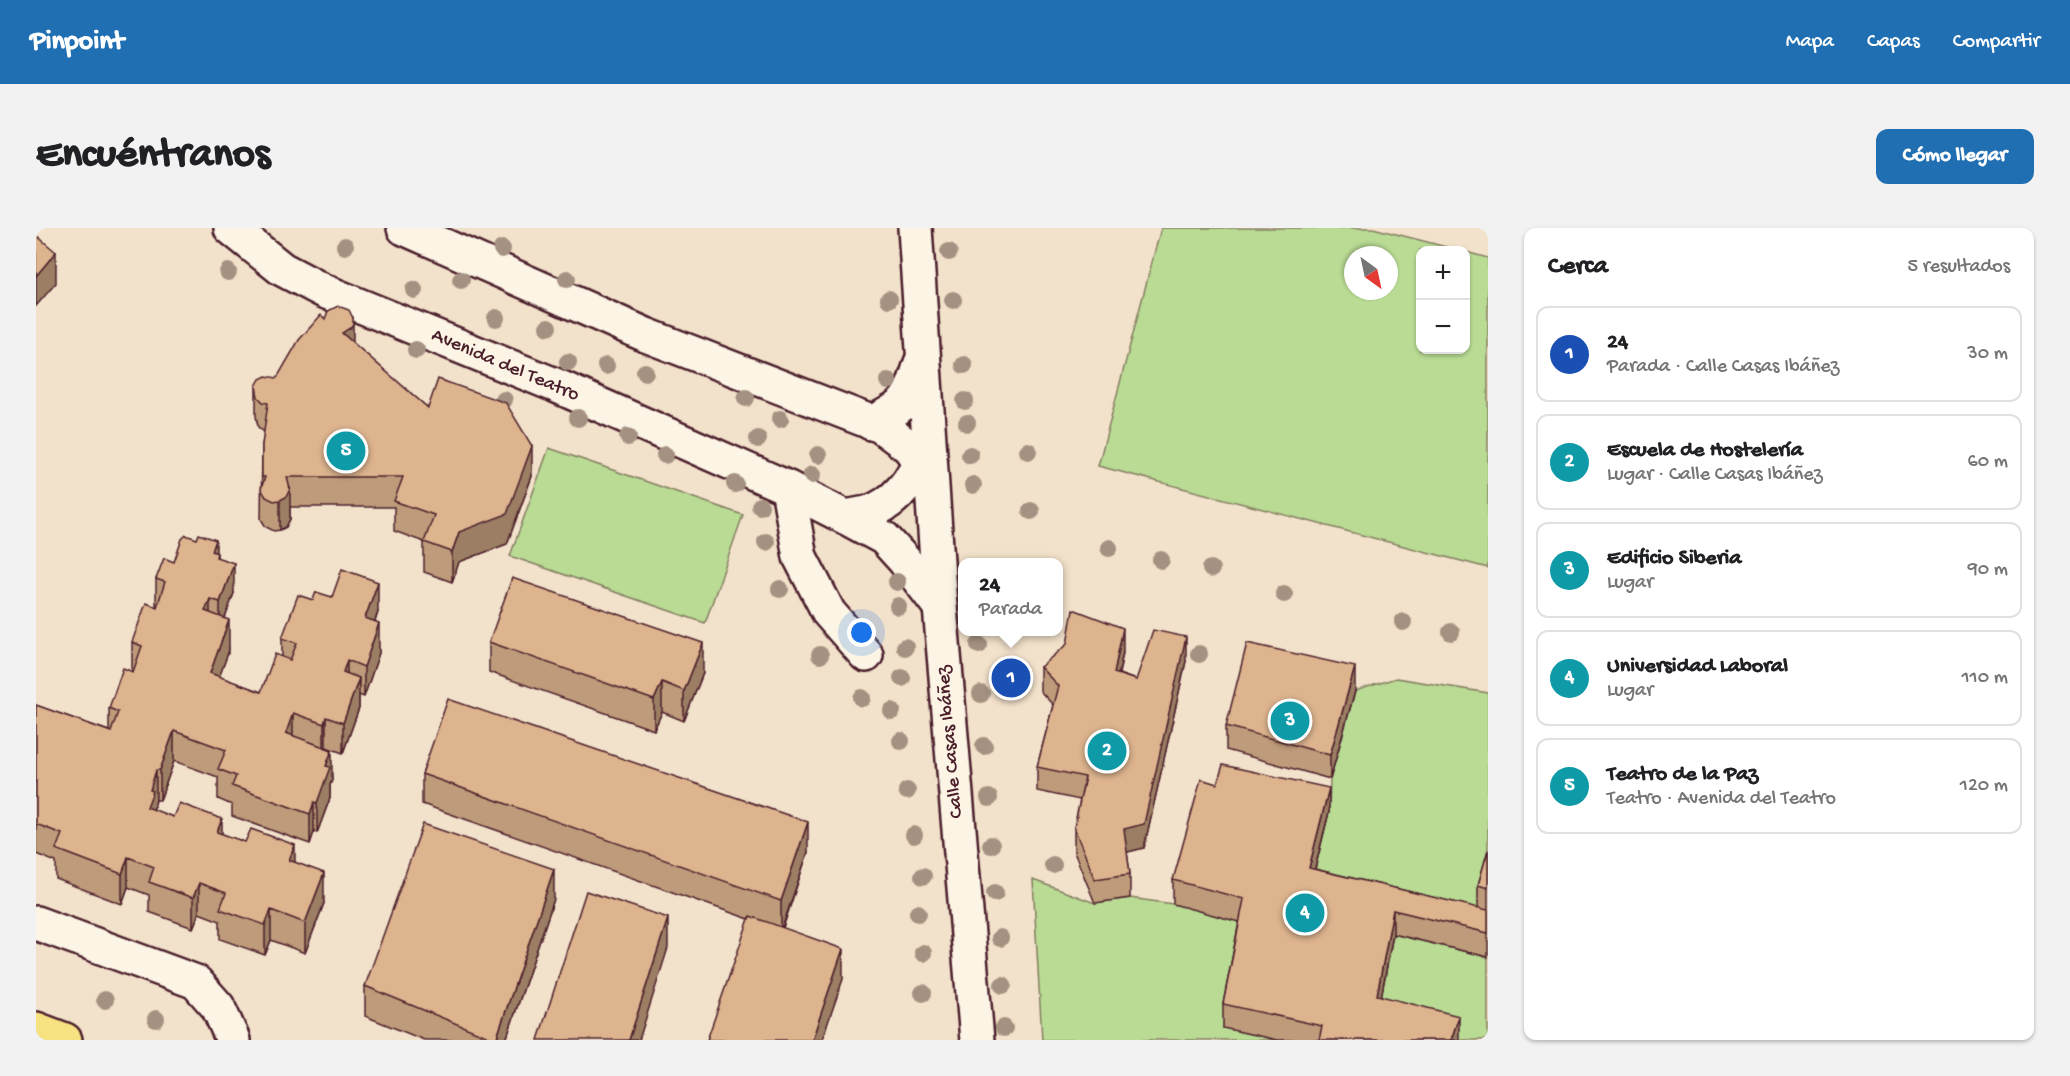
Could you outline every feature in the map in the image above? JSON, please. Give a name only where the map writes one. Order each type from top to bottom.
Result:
[{"type":"main road","points":[[36,1029],[65,1040]]},
{"type":"street","name":"Avenida del Teatro","points":[[231,228],[282,269],[324,291],[555,385],[788,488],[845,517],[884,538],[940,607]]},
{"type":"street","points":[[404,228],[646,335],[881,426],[927,461],[895,498],[876,510],[845,517]]},
{"type":"street","name":"Calle Casas Ibáñez","points":[[915,228],[927,461],[977,1040]]},
{"type":"street","points":[[871,423],[892,413],[905,403],[914,387],[923,356]]},
{"type":"street","points":[[788,488],[800,557],[829,613],[866,655]]},
{"type":"street","points":[[36,923],[196,982],[218,1007],[233,1040]]},
{"type":"green space","points":[[1161,228],[1373,228],[1443,246],[1416,246],[1416,354],[1470,354],[1470,253],[1488,258],[1488,568],[1098,466]]},
{"type":"green space","points":[[549,448],[743,515],[705,623],[510,556]]},
{"type":"green space","points":[[1396,678],[1488,693],[1488,874],[1478,909],[1309,892],[1329,812],[1330,779],[1355,691]]},
{"type":"green space","points":[[1033,880],[1095,903],[1130,898],[1173,904],[1244,923],[1223,1028],[1277,1040],[1042,1040]]},
{"type":"green space","points":[[1393,934],[1488,957],[1488,1040],[1459,1040],[1377,1019]]},
{"type":"building","points":[[36,235],[56,252],[36,276]]},
{"type":"building","points":[[338,306],[349,310],[353,318],[353,324],[342,333],[428,408],[438,379],[506,403],[532,446],[507,514],[459,532],[452,552],[424,542],[434,515],[394,501],[403,477],[287,477],[290,489],[286,497],[274,501],[266,497],[261,489],[265,477],[262,477],[262,445],[268,403],[258,397],[256,386],[260,379],[266,376],[277,378],[299,340],[321,315],[325,319],[328,311]]},
{"type":"building","points":[[199,534],[216,540],[212,551],[217,553],[216,557],[234,563],[220,602],[210,599],[205,611],[229,620],[210,673],[261,692],[275,654],[290,660],[297,643],[282,638],[298,595],[313,600],[316,592],[332,597],[342,569],[378,582],[365,618],[379,623],[364,667],[347,660],[343,672],[359,678],[343,723],[326,717],[324,724],[293,713],[286,733],[332,750],[326,766],[330,767],[317,803],[314,802],[310,814],[232,786],[236,776],[218,769],[226,750],[174,731],[160,770],[156,770],[150,790],[153,791],[147,807],[173,817],[179,803],[222,819],[217,832],[245,842],[251,829],[295,845],[289,860],[324,873],[305,923],[271,910],[265,925],[220,909],[226,893],[199,883],[193,898],[149,882],[154,867],[128,857],[122,874],[56,849],[62,834],[36,824],[36,705],[111,732],[118,712],[109,708],[123,668],[133,672],[142,646],[132,642],[146,603],[157,607],[165,582],[156,579],[164,558],[174,562],[182,539],[186,535],[197,539]]},
{"type":"building","points":[[512,578],[703,643],[684,691],[662,682],[654,700],[489,642]]},
{"type":"building","points":[[1073,609],[1123,628],[1114,673],[1136,680],[1153,630],[1186,637],[1144,824],[1124,829],[1130,874],[1095,879],[1074,828],[1085,777],[1037,767],[1058,686],[1040,667],[1067,644]]},
{"type":"building","points":[[1247,643],[1355,667],[1330,755],[1226,726]]},
{"type":"building","points":[[448,699],[808,822],[781,901],[422,774]]},
{"type":"building","points":[[1223,765],[1329,788],[1309,868],[1488,910],[1488,933],[1393,910],[1377,995],[1459,1016],[1451,1040],[1319,1040],[1322,1026],[1223,1004],[1244,899],[1173,880],[1201,779],[1217,784]]},
{"type":"building","points":[[423,824],[554,869],[496,1040],[365,986]]},
{"type":"building","points":[[1488,850],[1488,888],[1478,885]]},
{"type":"building","points":[[586,891],[668,918],[629,1040],[538,1040]]},
{"type":"building","points":[[750,916],[843,949],[812,1040],[707,1040]]},
{"type":"place","name":"Teatro de la Paz","points":[[346,451]]},
{"type":"place","name":"24","points":[[1011,678]]},
{"type":"place","name":"Edificio Siberia","points":[[1290,721]]},
{"type":"place","name":"Escuela de Hostelería","points":[[1107,751]]},
{"type":"place","name":"Universidad Laboral","points":[[1305,913]]}]
